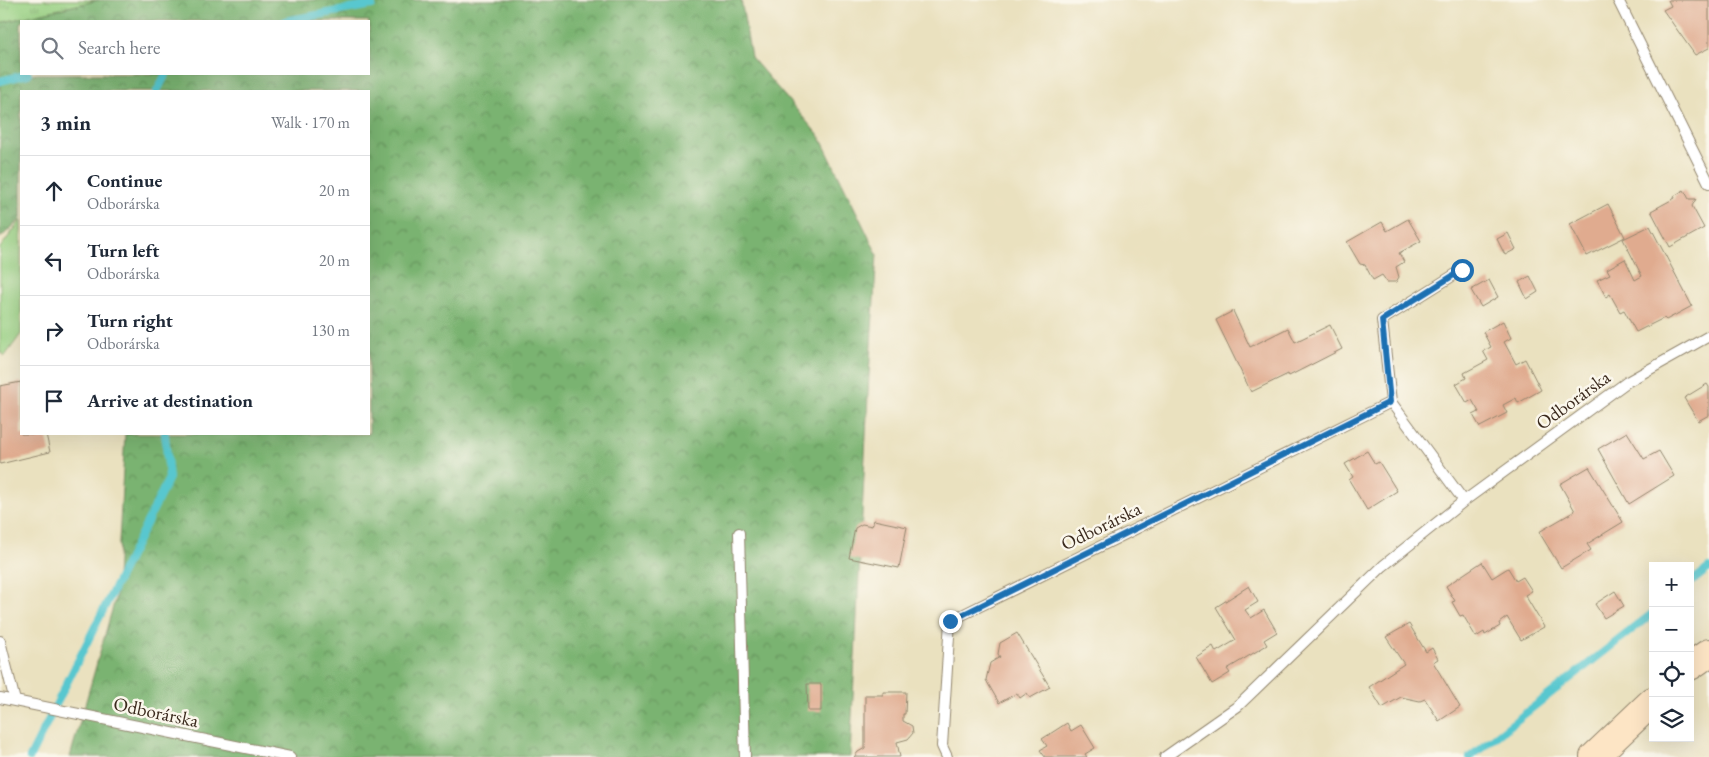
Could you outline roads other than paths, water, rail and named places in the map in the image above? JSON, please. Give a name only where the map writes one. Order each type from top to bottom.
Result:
[{"type":"main road","points":[[1694,663],[1709,653]]},
{"type":"main road","points":[[1594,757],[1649,706]]},
{"type":"lane","points":[[1618,0],[1709,183]]},
{"type":"lane","points":[[1462,270],[1382,320],[1390,402],[1464,501]]},
{"type":"lane","name":"Odborárska","points":[[1166,757],[1238,706],[1383,566],[1464,501],[1627,382],[1709,336]]},
{"type":"lane","name":"Odborárska","points":[[946,757],[942,746],[950,621],[1390,402]]},
{"type":"lane","points":[[739,533],[745,757]]},
{"type":"lane","points":[[0,641],[15,701]]},
{"type":"lane","name":"Odborárska","points":[[0,698],[290,757]]},
{"type":"waterway","points":[[290,20],[372,5]]},
{"type":"waterway","points":[[0,81],[24,75]]},
{"type":"waterway","points":[[158,90],[165,75]]},
{"type":"waterway","points":[[30,757],[169,478],[165,435]]},
{"type":"waterway","points":[[1694,580],[1709,568]]},
{"type":"waterway","points":[[1470,757],[1649,616]]}]
